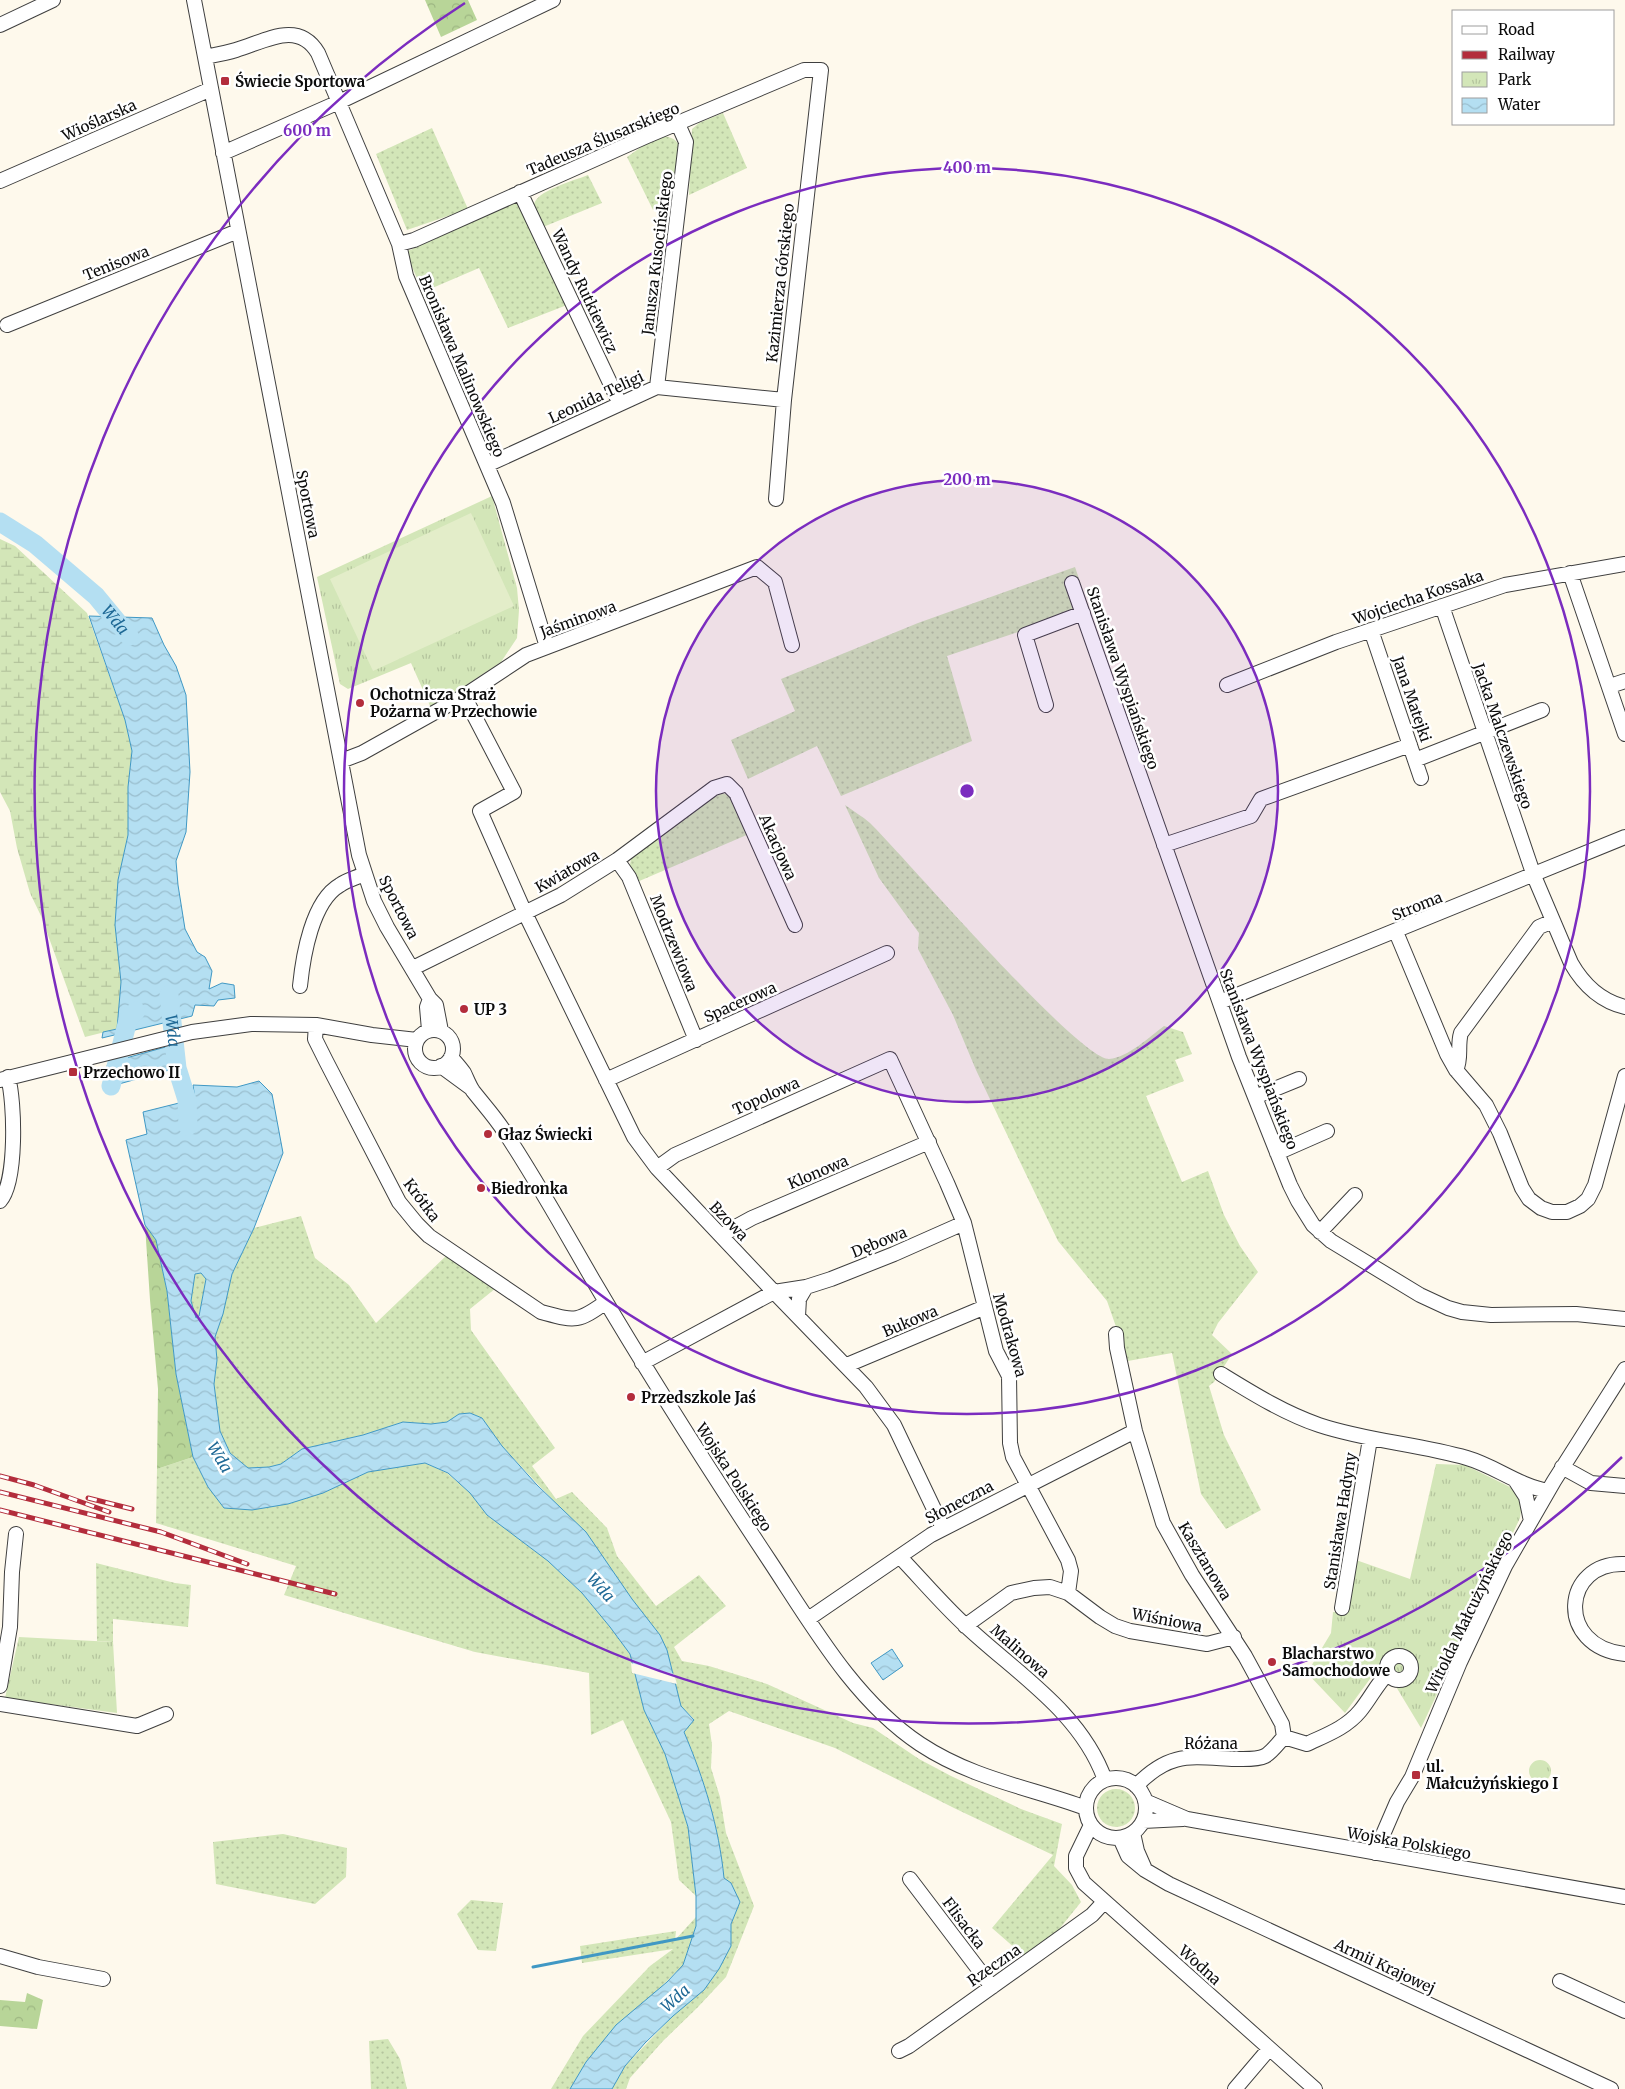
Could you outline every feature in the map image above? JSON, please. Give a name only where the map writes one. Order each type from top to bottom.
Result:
[{"type":"street","points":[[0,25],[53,0]]},
{"type":"street","name":"Sportowa","points":[[194,0],[359,855],[374,901],[387,927],[430,999],[428,1007],[435,1031]]},
{"type":"street","points":[[223,153],[340,102],[553,0]]},
{"type":"street","name":"Bronisława Malinowskiego","points":[[205,57],[236,50],[280,35],[296,35],[306,39],[313,45],[340,102],[399,244],[406,276],[503,503],[546,647]]},
{"type":"street","name":"Tadeusza Ślusarskiego","points":[[399,244],[414,240],[520,192],[804,70],[821,70]]},
{"type":"street","name":"Kazimierza Górskiego","points":[[776,499],[784,400],[821,70]]},
{"type":"street","name":"Wioślarska","points":[[0,181],[211,89]]},
{"type":"street","name":"Janusza Kusocińskiego","points":[[657,387],[686,142],[678,124]]},
{"type":"street","name":"Wandy Rutkiewicz","points":[[520,192],[620,404]]},
{"type":"street","name":"Tenisowa","points":[[7,325],[238,231]]},
{"type":"street","name":"Leonida Teligi","points":[[487,465],[657,387],[784,400]]},
{"type":"street","name":"Wojciecha Kossaka","points":[[1227,685],[1336,642],[1505,585],[1625,564]]},
{"type":"street","name":"Jaśminowa","points":[[341,761],[362,753],[464,696],[526,655],[629,618],[757,567],[775,582],[792,645]]},
{"type":"street","points":[[1570,573],[1625,734]]},
{"type":"street","name":"Stanisława Wyspiańskiego","points":[[1072,583],[1255,1097],[1298,1201],[1320,1232],[1331,1241],[1420,1295],[1448,1308],[1462,1312],[1491,1315],[1576,1314],[1625,1319]]},
{"type":"street","name":"Jacka Malczewskiego","points":[[1442,606],[1534,876],[1578,976],[1589,988],[1602,997],[1625,1007]]},
{"type":"street","points":[[1046,705],[1025,635],[1083,613]]},
{"type":"street","name":"Jana Matejki","points":[[1371,630],[1421,778]]},
{"type":"street","points":[[1610,686],[1625,681]]},
{"type":"street","name":"Bzowa","points":[[464,696],[514,792],[480,812],[525,913],[634,1137],[657,1168],[866,1387],[894,1426],[944,1528]]},
{"type":"street","points":[[1415,760],[1542,710]]},
{"type":"street","points":[[1164,845],[1251,816],[1261,799],[1410,746]]},
{"type":"street","name":"Kwiatowa","points":[[413,968],[561,895],[617,860],[714,788],[727,784]]},
{"type":"street","name":"Akacjowa","points":[[727,784],[736,793],[795,925]]},
{"type":"street","name":"Stroma","points":[[1220,1002],[1534,876],[1625,837]]},
{"type":"street","name":"Modrzewiowa","points":[[617,860],[629,877],[696,1040]]},
{"type":"street","points":[[300,986],[302,962],[308,938],[324,900],[339,885],[364,874]]},
{"type":"street","points":[[1456,1070],[1460,1062],[1461,1033],[1538,927],[1553,921]]},
{"type":"street","points":[[1396,932],[1423,999],[1456,1070],[1486,1104],[1522,1188],[1540,1208],[1552,1212],[1566,1212],[1580,1206],[1588,1199],[1595,1185],[1625,1076]]},
{"type":"street","name":"Spacerowa","points":[[606,1080],[887,953]]},
{"type":"street","points":[[0,1201],[5,1196],[12,1161],[12,1092],[4,1078],[214,1029],[251,1024],[316,1025],[372,1035],[416,1046]]},
{"type":"street","name":"Krótka","points":[[316,1025],[315,1039],[399,1202],[429,1236],[541,1312],[582,1318],[606,1302]]},
{"type":"street","points":[[435,1031],[448,1035],[452,1042],[453,1050],[446,1062],[436,1068],[425,1065],[417,1057],[416,1046],[422,1034],[435,1031]]},
{"type":"street","name":"Modrakowa","points":[[890,1059],[964,1223],[996,1351],[1009,1376],[1010,1443],[1013,1457],[1068,1560],[1071,1571],[1068,1594]]},
{"type":"street","name":"Topolowa","points":[[657,1168],[675,1155],[890,1059]]},
{"type":"street","name":"Wojska Polskiego","points":[[446,1062],[472,1089],[506,1134],[642,1363],[713,1476],[808,1619],[858,1687],[876,1706],[920,1743],[943,1758],[999,1782],[1051,1795],[1086,1808]]},
{"type":"street","points":[[1255,1097],[1299,1079]]},
{"type":"street","points":[[1277,1153],[1327,1131]]},
{"type":"street","name":"Klonowa","points":[[722,1237],[730,1230],[752,1218],[929,1142]]},
{"type":"street","points":[[1320,1232],[1356,1195]]},
{"type":"street","name":"Dębowa","points":[[642,1363],[774,1292],[806,1287],[894,1254],[964,1223]]},
{"type":"street","points":[[798,1316],[800,1299],[806,1287]]},
{"type":"street","name":"Bukowa","points":[[847,1366],[985,1307]]},
{"type":"street","name":"Kasztanowa","points":[[1116,1334],[1117,1348],[1135,1431],[1163,1523],[1192,1575],[1234,1637],[1282,1724],[1284,1737]]},
{"type":"street","name":"Witolda Małcużyńskiego","points":[[1375,1853],[1397,1802],[1412,1777],[1482,1614],[1505,1566],[1562,1467],[1625,1369]]},
{"type":"street","points":[[1221,1374],[1292,1414],[1319,1425],[1370,1438],[1470,1458],[1530,1487],[1548,1491]]},
{"type":"street","name":"Słoneczna","points":[[808,1619],[944,1528],[1135,1431]]},
{"type":"street","name":"Stanisława Hadyny","points":[[1342,1608],[1370,1438]]},
{"type":"street","points":[[1562,1467],[1591,1483],[1625,1486]]},
{"type":"street","points":[[1513,1478],[1520,1485],[1526,1496],[1531,1521]]},
{"type":"street","points":[[0,1686],[3,1654],[10,1627],[12,1572],[16,1534]]},
{"type":"street","name":"Malinowa","points":[[900,1557],[965,1626],[1058,1708],[1092,1750],[1105,1780]]},
{"type":"street","points":[[1625,1564],[1604,1567],[1591,1575],[1577,1595],[1574,1611],[1578,1626],[1597,1646],[1612,1652],[1625,1654]]},
{"type":"street","name":"Wiśniowa","points":[[965,1626],[1011,1594],[1034,1588],[1050,1587],[1068,1594],[1115,1626],[1130,1631],[1207,1644],[1234,1637]]},
{"type":"street","points":[[1284,1737],[1307,1744],[1340,1729],[1359,1712],[1388,1673]]},
{"type":"street","points":[[0,1704],[137,1726],[166,1714]]},
{"type":"street","name":"Różana","points":[[1136,1786],[1151,1772],[1172,1760],[1198,1758],[1247,1760],[1265,1756],[1284,1737]]},
{"type":"street","points":[[1116,1778],[1127,1780],[1136,1786],[1145,1802],[1146,1811],[1143,1821],[1133,1833],[1120,1838],[1102,1835],[1091,1825],[1086,1808],[1090,1793],[1096,1785],[1105,1780],[1116,1778]]},
{"type":"street","name":"Wojska Polskiego","points":[[1051,1795],[1090,1793]]},
{"type":"street","name":"Wojska Polskiego","points":[[1145,1802],[1187,1819],[1625,1897]]},
{"type":"street","name":"Wojska Polskiego","points":[[1143,1821],[1187,1819]]},
{"type":"street","points":[[1076,1856],[1091,1825]]},
{"type":"street","points":[[1133,1833],[1137,1851],[1145,1870]]},
{"type":"street","points":[[1076,1856],[1102,1835]]},
{"type":"street","name":"Armii Krajowej","points":[[1120,1838],[1128,1856],[1145,1870],[1169,1884],[1611,2089]]},
{"type":"street","name":"Wodna","points":[[1076,1856],[1076,1868],[1084,1883],[1315,2089]]},
{"type":"street","name":"Flisacka","points":[[910,1879],[992,1987]]},
{"type":"street","name":"Rzeczna","points":[[899,2051],[1092,1915],[1104,1902]]},
{"type":"street","points":[[0,1956],[38,1967],[103,1979]]},
{"type":"street","points":[[1560,1980],[1625,2011]]},
{"type":"street","points":[[1235,2089],[1269,2049]]},
{"type":"green space","points":[[425,0],[468,0],[477,20],[441,37]]},
{"type":"green space","points":[[723,113],[747,168],[689,195],[692,129],[699,123]]},
{"type":"green space","points":[[432,128],[468,209],[407,230],[376,154]]},
{"type":"green space","points":[[657,136],[671,138],[681,148],[673,203],[653,210],[627,157]]},
{"type":"green space","points":[[588,175],[602,203],[543,227],[535,211],[534,205],[536,200],[548,191]]},
{"type":"green space","points":[[519,201],[567,305],[508,328],[479,268],[423,292],[409,260],[408,251]]},
{"type":"green space","points":[[492,496],[517,588],[519,610],[517,638],[501,662],[431,708],[411,663],[348,689],[340,684],[317,577]]},
{"type":"green space","points":[[471,513],[514,606],[373,671],[330,579]]},
{"type":"green space","points":[[0,539],[15,546],[87,613],[125,720],[132,751],[128,787],[128,835],[118,880],[115,925],[121,982],[117,1029],[85,1037],[41,916],[30,893],[17,848],[10,811],[0,792]]},
{"type":"green space","points":[[1075,567],[1089,608],[947,656],[972,741],[841,796],[817,746],[748,779],[731,740],[795,711],[781,679],[918,623]]},
{"type":"green space","points":[[719,792],[731,796],[749,834],[637,882],[630,865],[631,858]]},
{"type":"green space","points":[[845,805],[870,823],[1029,993],[1091,1050],[1109,1059],[1131,1051],[1164,1026],[1183,1032],[1192,1054],[1175,1060],[1184,1081],[1146,1096],[1182,1182],[1208,1171],[1224,1215],[1240,1246],[1258,1272],[1218,1323],[1212,1335],[1232,1354],[1214,1382],[1209,1386],[1224,1435],[1261,1510],[1226,1529],[1201,1494],[1172,1353],[1128,1361],[1107,1301],[1058,1241],[976,1070],[953,1015],[918,949],[919,933],[879,878]]},
{"type":"green space","points":[[301,1216],[315,1258],[349,1285],[376,1323],[447,1255],[496,1288],[470,1309],[471,1330],[555,1448],[532,1466],[556,1499],[572,1492],[607,1528],[617,1556],[656,1606],[699,1575],[726,1606],[674,1647],[682,1661],[709,1666],[767,1684],[853,1723],[873,1728],[919,1759],[951,1776],[1021,1809],[1062,1824],[1054,1866],[1072,1885],[1081,1902],[1032,1963],[992,1928],[1053,1855],[835,1748],[729,1711],[709,1724],[712,1745],[711,1768],[720,1797],[726,1833],[754,1906],[726,1977],[663,2041],[630,2078],[626,2089],[612,2089],[625,2066],[673,2016],[731,1946],[731,1924],[740,1902],[731,1883],[724,1878],[722,1859],[710,1804],[684,1732],[694,1719],[681,1706],[667,1650],[660,1635],[563,1511],[502,1446],[482,1418],[470,1413],[459,1414],[447,1422],[431,1424],[403,1422],[363,1435],[302,1449],[281,1464],[269,1467],[248,1468],[230,1453],[220,1431],[214,1384],[217,1360],[215,1337],[232,1274],[254,1228]]},
{"type":"green space","points":[[145,1225],[156,1240],[167,1291],[176,1374],[193,1457],[157,1469],[158,1389]]},
{"type":"green space","points":[[201,1273],[206,1279],[199,1316],[195,1318],[191,1301],[195,1274]]},
{"type":"green space","points":[[193,1457],[208,1487],[323,1493],[368,1472],[425,1463],[447,1473],[470,1493],[487,1515],[548,1561],[582,1593],[630,1654],[644,1710],[665,1754],[688,1827],[696,1896],[679,1880],[671,1822],[623,1720],[591,1735],[589,1673],[475,1652],[284,1595],[296,1566],[156,1523],[157,1469]]},
{"type":"green space","points":[[1436,1464],[1465,1465],[1508,1486],[1518,1493],[1521,1510],[1520,1518],[1421,1728],[1395,1685],[1378,1668],[1345,1713],[1307,1673],[1331,1633],[1333,1612],[1346,1613],[1356,1560],[1410,1579]]},
{"type":"green space","points":[[96,1563],[175,1583],[191,1585],[188,1627],[113,1619],[113,1642],[97,1641]]},
{"type":"green space","points":[[19,1637],[113,1642],[117,1713],[5,1698]]},
{"type":"green space","points":[[1536,1760],[1544,1760],[1551,1767],[1551,1775],[1544,1782],[1536,1782],[1529,1775],[1529,1767]]},
{"type":"green space","points":[[1116,1789],[1129,1795],[1135,1808],[1129,1821],[1116,1827],[1103,1821],[1097,1808],[1103,1795]]},
{"type":"green space","points":[[283,1834],[347,1848],[346,1877],[315,1904],[216,1884],[213,1842]]},
{"type":"green space","points":[[471,1900],[503,1903],[496,1951],[478,1950],[457,1914]]},
{"type":"green space","points":[[696,1917],[696,1926],[683,1965],[586,2062],[570,2089],[551,2089],[583,2036],[650,1966],[673,1949],[582,1963],[580,1946],[676,1931],[675,1940]]},
{"type":"green space","points":[[27,1993],[43,2000],[37,2029],[0,2026],[0,2000],[25,2002]]},
{"type":"green space","points":[[388,2039],[400,2059],[407,2089],[371,2089],[369,2041]]},
{"type":"water","points":[[89,616],[152,618],[176,666],[186,695],[190,772],[186,832],[176,861],[185,929],[197,952],[205,957],[212,971],[209,989],[222,983],[234,985],[235,998],[218,1000],[214,1006],[195,1005],[192,1016],[102,1038],[103,1032],[117,1029],[121,982],[115,925],[118,880],[128,835],[128,787],[132,751],[125,720]]},
{"type":"water","points":[[180,1043],[184,1066],[108,1087],[104,1076],[108,1063]]},
{"type":"water","points":[[259,1081],[272,1094],[283,1153],[254,1228],[232,1274],[223,1314],[215,1337],[217,1360],[214,1384],[220,1431],[230,1453],[248,1468],[269,1467],[281,1464],[302,1449],[363,1435],[403,1422],[431,1424],[447,1422],[459,1414],[470,1413],[482,1418],[502,1446],[537,1485],[586,1532],[632,1599],[660,1635],[667,1650],[681,1706],[694,1720],[684,1732],[710,1804],[722,1859],[724,1878],[731,1883],[740,1902],[731,1924],[731,1946],[719,1969],[704,1990],[645,2043],[625,2066],[612,2089],[570,2089],[586,2062],[616,2025],[667,1982],[683,1965],[696,1926],[696,1896],[688,1827],[665,1754],[644,1710],[630,1654],[582,1593],[548,1561],[487,1515],[470,1493],[448,1473],[425,1463],[368,1472],[323,1493],[288,1504],[252,1510],[224,1508],[208,1487],[193,1457],[176,1374],[167,1291],[156,1240],[145,1225],[126,1140],[147,1134],[143,1112],[195,1099],[193,1085],[237,1087]],"holes":[[[201,1273],[206,1279],[199,1316],[196,1318],[191,1301],[195,1274]]]},
{"type":"water","points":[[892,1649],[903,1666],[883,1680],[871,1663]]},
{"type":"pier","points":[[631,1663],[674,1674],[677,1684],[632,1673]]},
{"type":"waterway","name":"Wda","points":[[0,522],[35,544],[96,596],[129,636]]},
{"type":"waterway","name":"Wda","points":[[169,995],[177,1068],[187,1100],[188,1126]]},
{"type":"waterway","points":[[111,1086],[128,1020],[136,1011]]},
{"type":"waterway","points":[[533,1967],[693,1936]]},
{"type":"railway","points":[[0,1476],[34,1485],[109,1512]]},
{"type":"railway","points":[[0,1492],[161,1532],[247,1564]]},
{"type":"railway","points":[[88,1498],[132,1509]]},
{"type":"railway","points":[[0,1510],[335,1594]]},
{"type":"place","name":"Świecie Sportowa","points":[[225,81]]},
{"type":"place","name":"Ochotnicza Straż Pożarna w Przechowie","points":[[360,703]]},
{"type":"place","name":"UP 3","points":[[464,1009]]},
{"type":"place","name":"Przechowo II","points":[[73,1072]]},
{"type":"place","name":"Głaz Świecki","points":[[488,1134]]},
{"type":"place","name":"Biedronka","points":[[481,1188]]},
{"type":"place","name":"Przedszkole Jaś","points":[[631,1397]]},
{"type":"place","name":"Blacharstwo Samochodowe","points":[[1272,1662]]},
{"type":"place","name":"ul. Małcużyńskiego I","points":[[1416,1775]]}]
